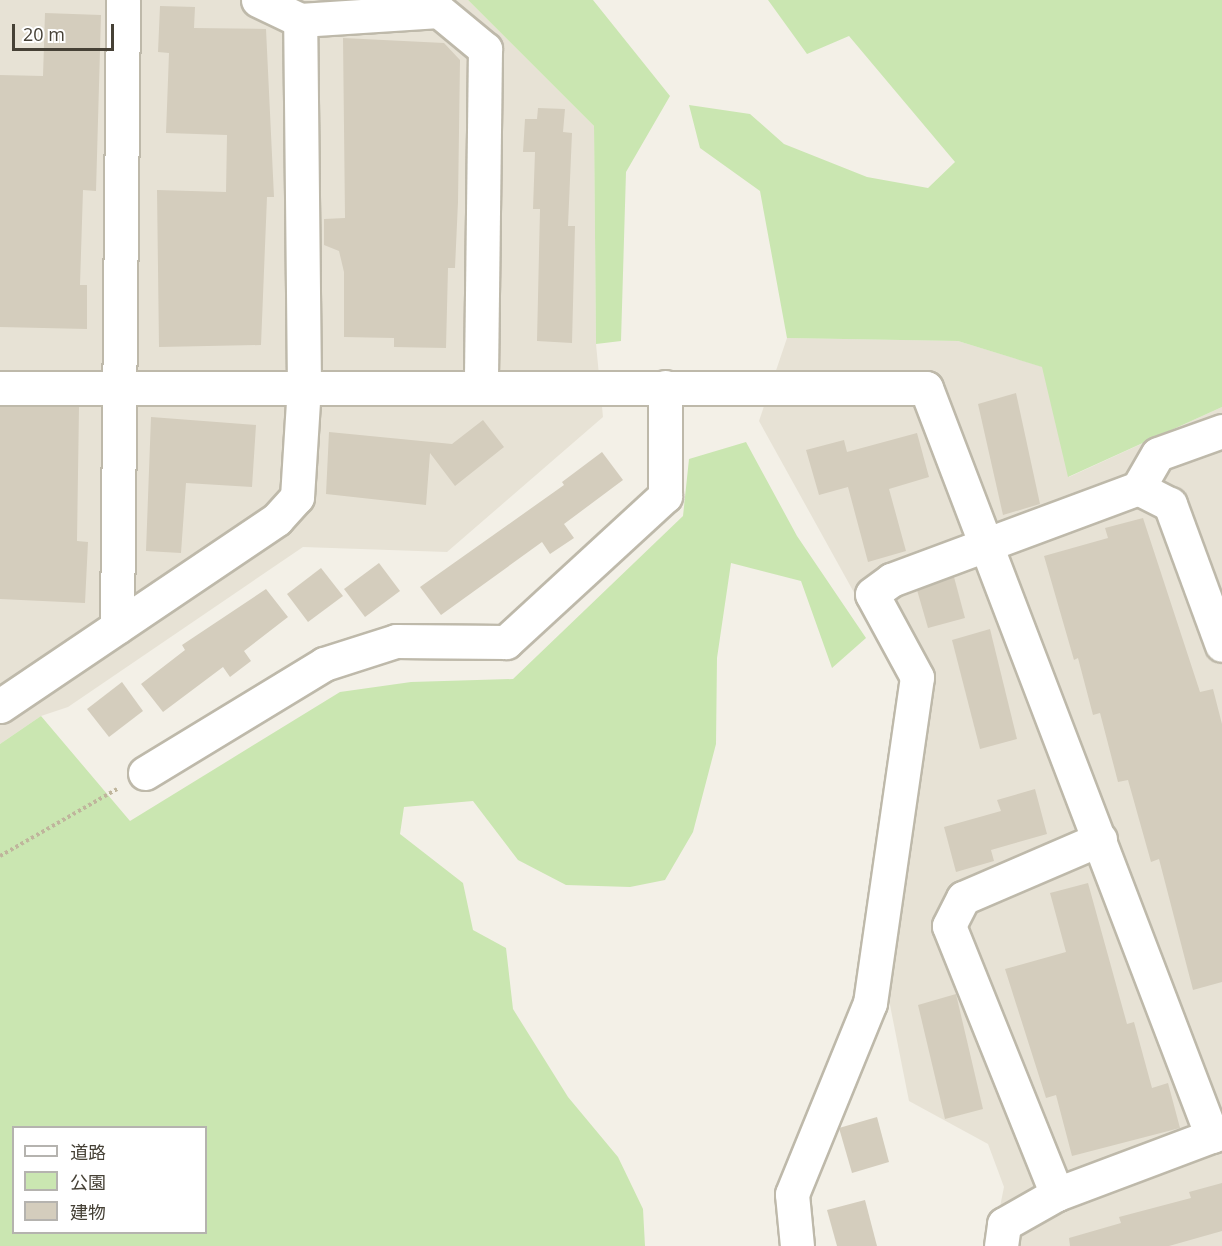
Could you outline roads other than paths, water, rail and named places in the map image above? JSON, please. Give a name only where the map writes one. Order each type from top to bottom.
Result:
[{"type":"street","points":[[117,627],[117,388],[123,0]]},
{"type":"street","points":[[258,0],[300,20],[439,11],[485,49],[481,386]]},
{"type":"street","points":[[0,706],[278,519],[297,497],[304,387],[300,20]]},
{"type":"street","points":[[0,388],[481,386],[926,388],[1217,1134],[1057,1194],[1004,1224],[1000,1246]]},
{"type":"street","points":[[145,773],[324,664],[396,641],[506,642],[665,496],[665,387]]},
{"type":"street","points":[[797,1246],[792,1194],[870,1003],[917,677],[872,594],[891,580],[1138,488],[1158,454],[1222,431]]},
{"type":"street","points":[[1138,488],[1170,504],[1212,587],[1222,645]]},
{"type":"street","points":[[1057,1194],[949,926],[963,898],[1100,839]]}]
